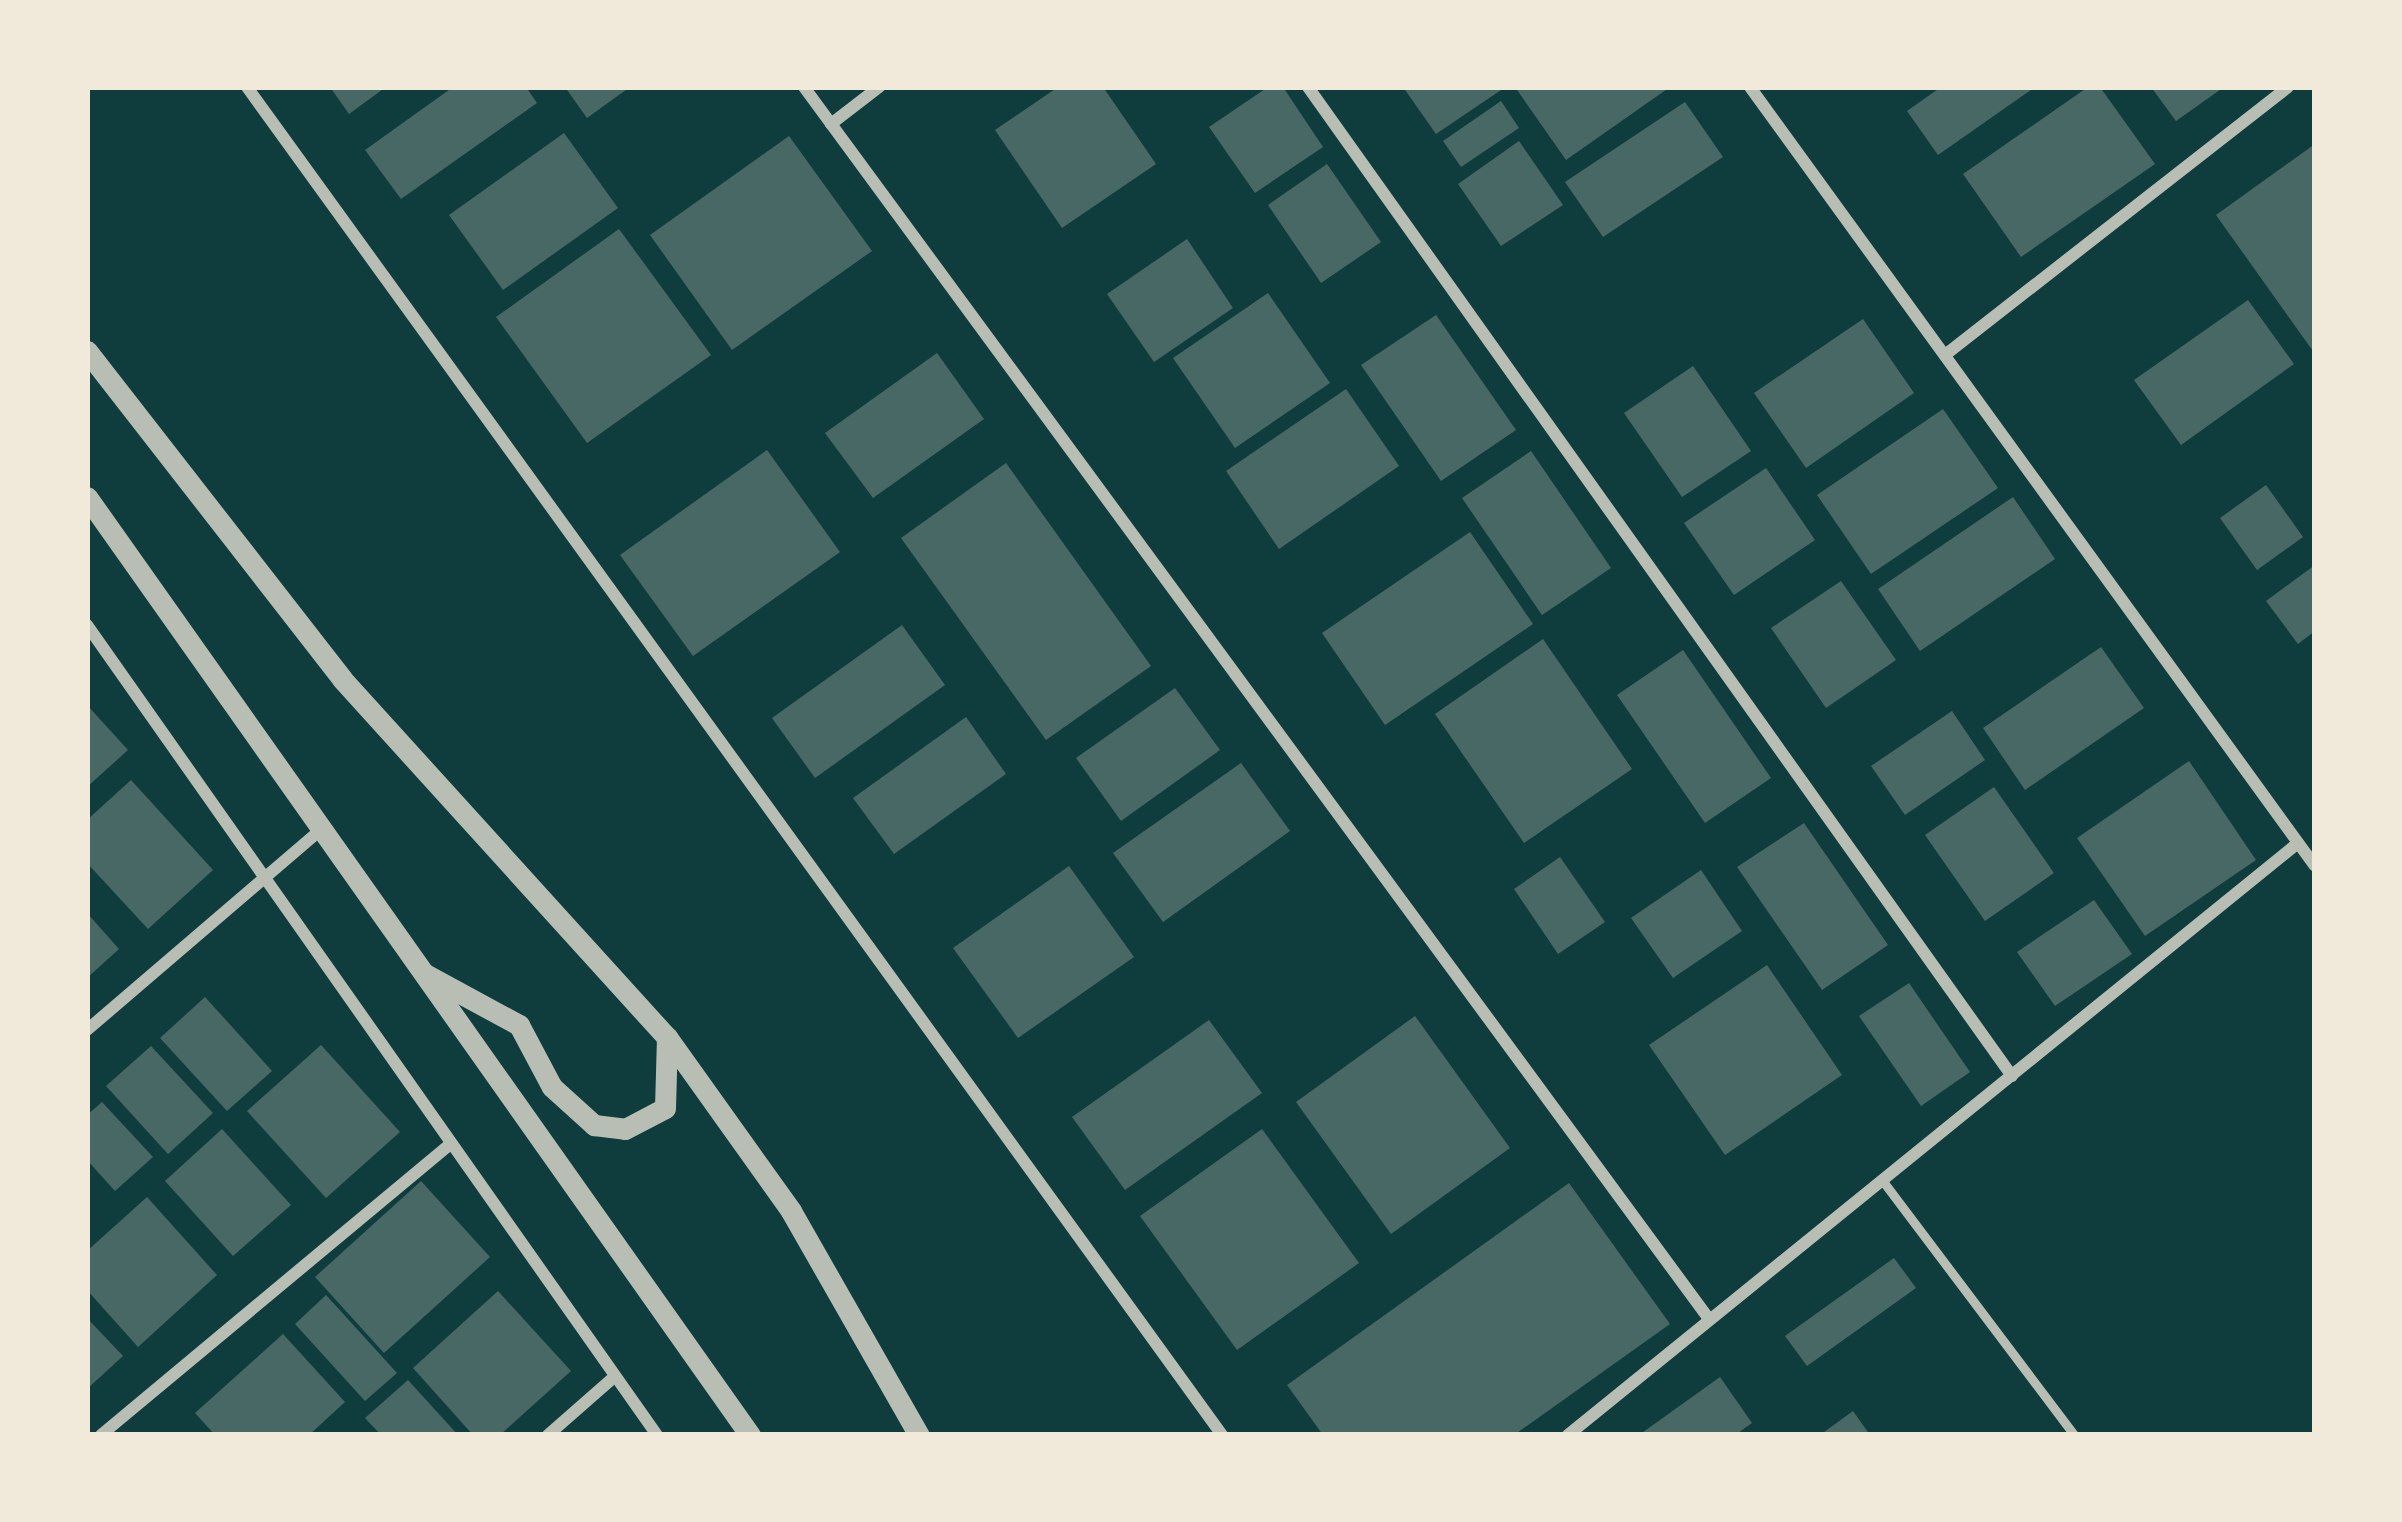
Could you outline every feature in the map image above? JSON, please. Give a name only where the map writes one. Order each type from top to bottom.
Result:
[{"type":"street","points":[[247,87],[1222,1435]]},
{"type":"street","points":[[804,87],[1709,1318]]},
{"type":"street","points":[[831,124],[879,87]]},
{"type":"street","points":[[1308,87],[2012,1076]]},
{"type":"street","points":[[1750,87],[2315,866]]},
{"type":"street","points":[[1945,355],[2288,87]]},
{"type":"street","points":[[87,351],[342,679],[667,1037],[790,1211],[919,1435]]},
{"type":"street","points":[[87,497],[325,826],[750,1435]]},
{"type":"street","points":[[90,634],[657,1435]]},
{"type":"street","points":[[87,1030],[325,826]]},
{"type":"street","points":[[1568,1435],[2298,843]]},
{"type":"street","points":[[424,974],[497,1006],[519,1025],[552,1087],[594,1124],[625,1129],[664,1108],[667,1037]]},
{"type":"street","points":[[101,1435],[449,1144]]},
{"type":"street","points":[[548,1435],[614,1377]]},
{"type":"lane","points":[[1882,1180],[2074,1435]]},
{"type":"building","points":[[330,87],[386,87],[349,114]]},
{"type":"building","points":[[453,87],[526,87],[537,103],[401,199],[365,150]]},
{"type":"building","points":[[565,87],[630,87],[587,118]]},
{"type":"building","points":[[1058,87],[1103,87],[1156,164],[1062,228],[995,130]]},
{"type":"building","points":[[1268,87],[1283,87],[1323,147],[1255,193],[1209,127]]},
{"type":"building","points":[[1403,87],[1499,87],[1501,90],[1436,134]]},
{"type":"building","points":[[1515,87],[1670,87],[1566,160]]},
{"type":"building","points":[[1941,87],[2035,87],[1938,155],[1907,111]]},
{"type":"building","points":[[2088,87],[2100,87],[2155,164],[2021,257],[1963,174]]},
{"type":"building","points":[[2151,87],[2224,87],[2176,121]]},
{"type":"building","points":[[1501,101],[1519,128],[1461,167],[1443,141]]},
{"type":"building","points":[[1685,102],[1723,157],[1603,237],[1565,182]]},
{"type":"building","points":[[564,133],[618,208],[503,290],[449,215]]},
{"type":"building","points":[[789,136],[872,251],[732,350],[650,235]]},
{"type":"building","points":[[1519,141],[1563,205],[1501,246],[1458,184]]},
{"type":"building","points":[[2315,144],[2315,354],[2216,215]]},
{"type":"building","points":[[1327,164],[1381,242],[1321,283],[1268,205]]},
{"type":"building","points":[[619,229],[711,355],[587,443],[496,317]]},
{"type":"building","points":[[1187,239],[1233,308],[1154,362],[1107,294]]},
{"type":"building","points":[[1268,293],[1330,383],[1235,448],[1173,358]]},
{"type":"building","points":[[2248,300],[2294,364],[2181,445],[2134,380]]},
{"type":"building","points":[[1436,315],[1516,430],[1441,481],[1361,365]]},
{"type":"building","points":[[1863,319],[1914,393],[1806,468],[1754,393]]},
{"type":"building","points":[[937,353],[984,419],[873,498],[825,433]]},
{"type":"building","points":[[1693,366],[1751,451],[1682,497],[1624,413]]},
{"type":"building","points":[[1346,389],[1399,466],[1279,549],[1226,471]]},
{"type":"building","points":[[1943,409],[1998,488],[1871,574],[1817,495]]},
{"type":"building","points":[[767,450],[840,552],[693,656],[620,555]]},
{"type":"building","points":[[1531,451],[1611,568],[1542,615],[1462,498]]},
{"type":"building","points":[[1006,463],[1151,666],[1046,740],[901,538]]},
{"type":"building","points":[[1766,468],[1815,540],[1734,595],[1684,523]]},
{"type":"building","points":[[2266,485],[2303,537],[2257,570],[2220,518]]},
{"type":"building","points":[[2013,497],[2055,559],[1920,651],[1878,589]]},
{"type":"building","points":[[1470,532],[1533,624],[1385,725],[1322,633]]},
{"type":"building","points":[[2315,565],[2315,631],[2298,644],[2266,601]]},
{"type":"building","points":[[1841,581],[1896,660],[1826,708],[1771,628]]},
{"type":"building","points":[[902,625],[945,685],[815,778],[772,718]]},
{"type":"building","points":[[1543,639],[1632,769],[1524,843],[1435,714]]},
{"type":"building","points":[[2101,647],[2144,708],[2025,790],[1983,728]]},
{"type":"building","points":[[1683,650],[1771,778],[1705,823],[1617,695]]},
{"type":"building","points":[[1175,688],[1220,750],[1121,821],[1076,758]]},
{"type":"building","points":[[87,705],[128,750],[87,787]]},
{"type":"building","points":[[1952,711],[1985,760],[1905,815],[1871,766]]},
{"type":"building","points":[[966,717],[1006,774],[894,854],[853,798]]},
{"type":"building","points":[[2189,761],[2256,860],[2145,936],[2077,838]]},
{"type":"building","points":[[1241,763],[1290,831],[1163,922],[1113,853]]},
{"type":"building","points":[[131,780],[213,870],[148,929],[87,863],[87,820]]},
{"type":"building","points":[[1994,787],[2054,873],[1985,921],[1925,835]]},
{"type":"building","points":[[1804,823],[1888,945],[1822,990],[1737,867]]},
{"type":"building","points":[[1560,857],[1605,922],[1558,954],[1514,889]]},
{"type":"building","points":[[1069,866],[1134,957],[1018,1038],[953,948]]},
{"type":"building","points":[[1701,870],[1742,931],[1673,978],[1631,918]]},
{"type":"building","points":[[2094,900],[2132,954],[2055,1006],[2017,952]]},
{"type":"building","points":[[87,913],[119,949],[87,978]]},
{"type":"building","points":[[1767,965],[1842,1075],[1725,1155],[1649,1045]]},
{"type":"building","points":[[1909,983],[1970,1072],[1921,1106],[1859,1016]]},
{"type":"building","points":[[205,997],[272,1071],[227,1111],[160,1038]]},
{"type":"building","points":[[1415,1016],[1510,1148],[1391,1234],[1296,1102]]},
{"type":"building","points":[[1209,1020],[1262,1093],[1125,1190],[1072,1117]]},
{"type":"building","points":[[321,1045],[400,1132],[326,1198],[247,1111]]},
{"type":"building","points":[[151,1046],[213,1113],[168,1154],[106,1086]]},
{"type":"building","points":[[102,1102],[153,1157],[115,1191],[87,1160],[87,1115]]},
{"type":"building","points":[[222,1129],[291,1205],[233,1256],[165,1181]]},
{"type":"building","points":[[1262,1129],[1359,1263],[1237,1350],[1140,1216]]},
{"type":"building","points":[[421,1181],[490,1257],[384,1353],[315,1277]]},
{"type":"building","points":[[1569,1183],[1670,1324],[1514,1435],[1323,1435],[1287,1385]]},
{"type":"building","points":[[147,1197],[217,1275],[138,1347],[87,1290],[87,1251]]},
{"type":"building","points":[[1894,1258],[1916,1288],[1807,1366],[1785,1336]]},
{"type":"building","points":[[498,1291],[571,1371],[500,1435],[473,1435],[413,1368]]},
{"type":"building","points":[[326,1295],[397,1373],[365,1401],[295,1324]]},
{"type":"building","points":[[87,1318],[123,1356],[87,1389]]},
{"type":"building","points":[[283,1334],[345,1402],[309,1435],[215,1435],[195,1413]]},
{"type":"building","points":[[1720,1377],[1752,1423],[1735,1435],[1639,1435]]},
{"type":"building","points":[[408,1380],[458,1435],[381,1435],[365,1418]]},
{"type":"building","points":[[1853,1411],[1870,1435],[1820,1435]]}]
